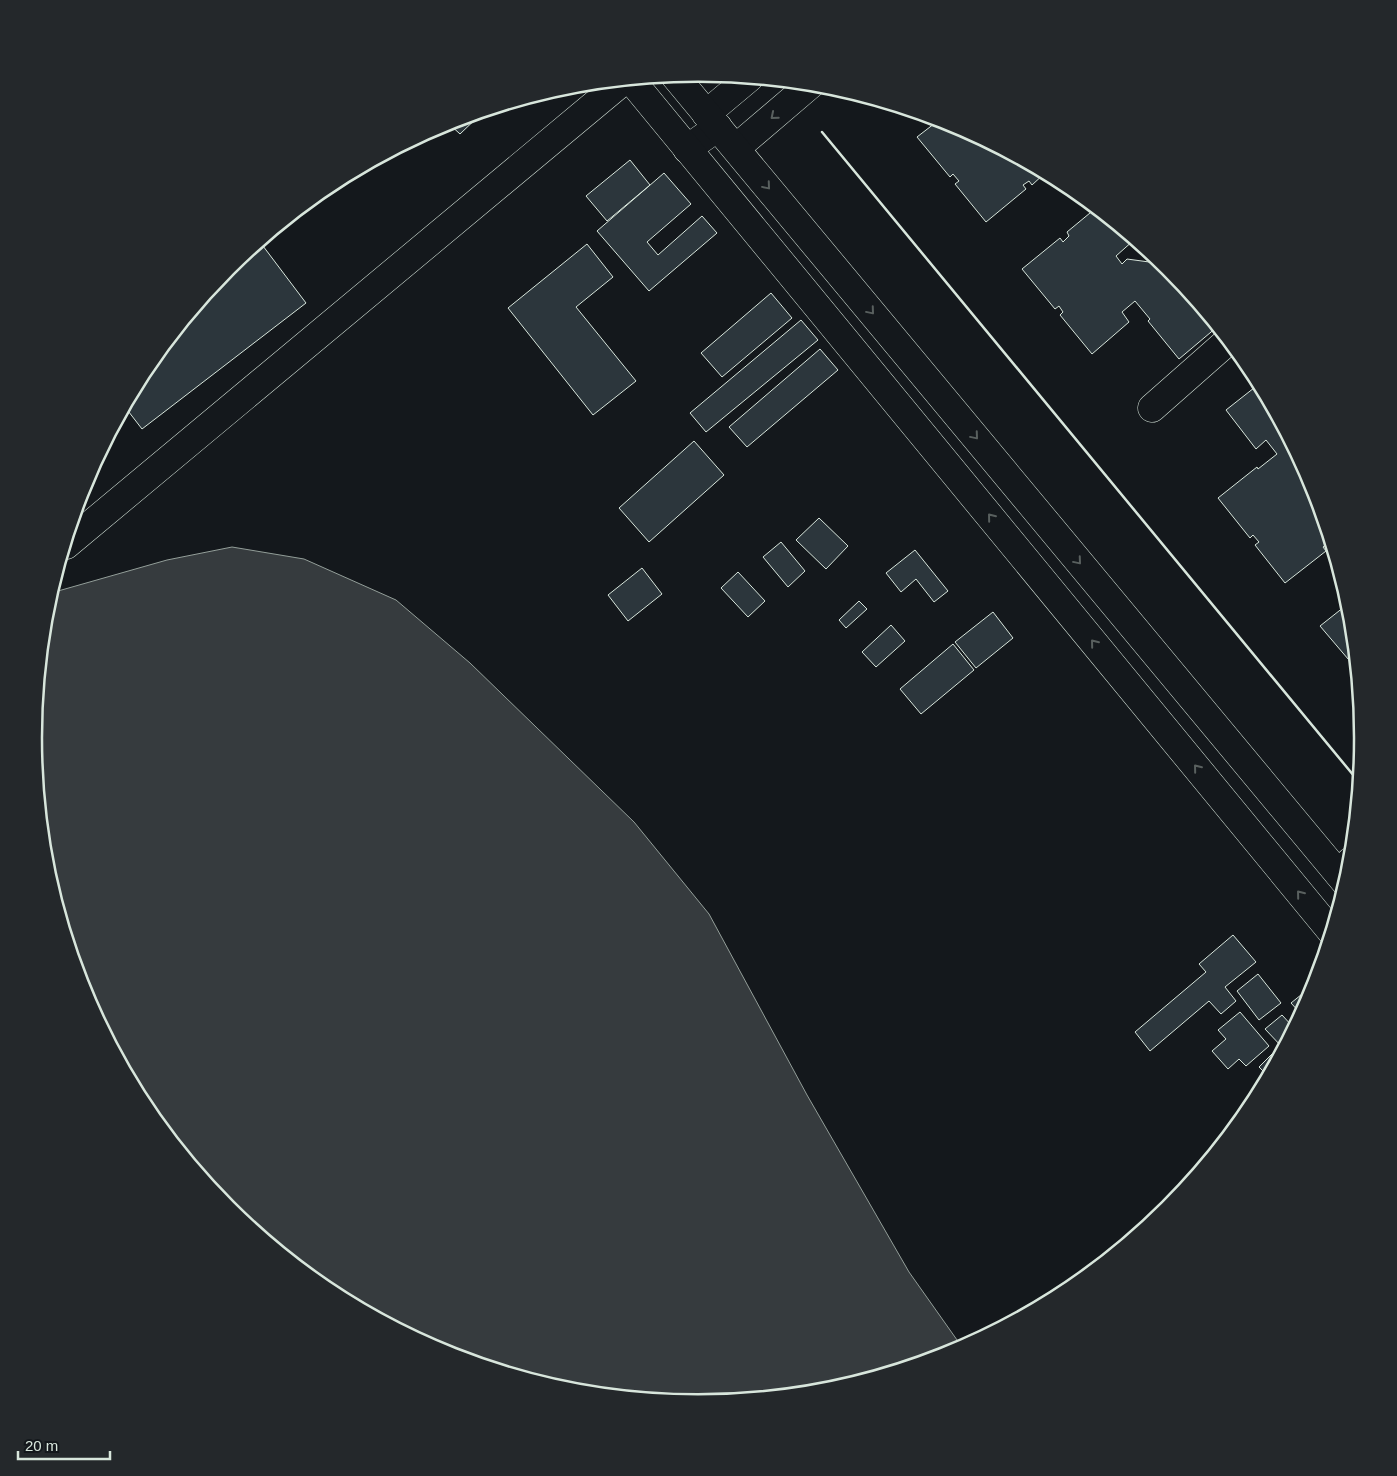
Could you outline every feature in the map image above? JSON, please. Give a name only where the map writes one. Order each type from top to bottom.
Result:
[{"type":"street","points":[[680,82],[1342,868]]},
{"type":"street","points":[[688,148],[744,83]]},
{"type":"street","points":[[636,85],[1327,926]]},
{"type":"street","points":[[74,539],[615,88]]},
{"type":"street","points":[[736,148],[803,91]]},
{"type":"street","points":[[1152,408],[1223,345]]},
{"type":"shaded area","points":[[232,547],[304,559],[396,600],[470,663],[634,822],[709,914],[807,1095],[909,1272],[957,1341],[868,1372],[784,1388],[741,1393],[656,1393],[571,1381],[529,1372],[447,1344],[370,1306],[299,1258],[235,1202],[205,1171],[178,1137],[130,1066],[110,1028],[92,989],[77,949],[55,866],[48,824],[42,738],[44,695],[48,652],[60,591],[167,560]]},
{"type":"building","points":[[471,123],[460,134],[455,129]]},
{"type":"building","points":[[932,125],[989,150],[1039,178],[1032,185],[1029,181],[1023,185],[1026,189],[986,222],[955,184],[959,181],[953,174],[950,177],[917,137]]},
{"type":"building","points":[[630,160],[650,185],[607,221],[586,196]]},
{"type":"building","points":[[664,173],[691,204],[647,242],[658,255],[702,216],[717,233],[649,291],[597,231]]},
{"type":"building","points":[[1090,213],[1130,244],[1116,256],[1122,264],[1127,259],[1149,262],[1192,305],[1212,331],[1179,359],[1148,321],[1150,319],[1135,301],[1122,312],[1129,322],[1092,354],[1060,315],[1063,312],[1059,306],[1055,309],[1022,269],[1060,238],[1063,242],[1069,236],[1067,232]]},
{"type":"building","points":[[587,244],[613,277],[576,307],[636,381],[593,415],[508,308]]},
{"type":"building","points":[[264,247],[306,303],[142,429],[129,412],[153,374],[205,305]]},
{"type":"building","points":[[771,293],[792,318],[722,377],[701,353]]},
{"type":"building","points":[[801,320],[818,340],[706,432],[690,413]]},
{"type":"building","points":[[820,349],[838,370],[747,447],[729,427]]},
{"type":"building","points":[[1253,389],[1287,448],[1305,487],[1320,527],[1325,545],[1323,547],[1326,551],[1285,583],[1255,545],[1259,542],[1253,535],[1250,538],[1218,498],[1257,467],[1258,469],[1277,454],[1266,440],[1256,449],[1226,410]]},
{"type":"building","points":[[694,441],[724,475],[649,542],[619,508]]},
{"type":"building","points":[[819,518],[848,546],[826,569],[796,540]]},
{"type":"building","points":[[781,542],[805,571],[788,587],[763,557]]},
{"type":"building","points":[[915,550],[948,591],[934,602],[916,579],[901,592],[886,573]]},
{"type":"building","points":[[642,568],[662,594],[628,621],[608,595]]},
{"type":"building","points":[[738,572],[765,601],[748,617],[721,588]]},
{"type":"building","points":[[859,601],[867,609],[846,628],[839,620]]},
{"type":"building","points":[[1342,609],[1350,661],[1320,626]]},
{"type":"building","points":[[993,612],[1013,638],[976,668],[955,642]]},
{"type":"building","points":[[891,625],[905,641],[876,667],[862,652]]},
{"type":"building","points":[[953,644],[974,670],[921,714],[900,689]]},
{"type":"building","points":[[1233,935],[1256,962],[1225,987],[1236,1001],[1221,1014],[1209,1001],[1150,1051],[1135,1032],[1206,972],[1199,964]]},
{"type":"building","points":[[1258,974],[1281,1003],[1259,1020],[1237,991]]},
{"type":"building","points":[[1303,993],[1296,1008],[1291,1003]]},
{"type":"building","points":[[1240,1012],[1269,1046],[1246,1066],[1239,1059],[1228,1069],[1212,1051],[1226,1039],[1218,1030]]},
{"type":"building","points":[[1282,1015],[1289,1023],[1279,1044],[1265,1029]]},
{"type":"building","points":[[1275,1051],[1263,1071],[1259,1067]]},
{"type":"wall","points":[[822,132],[1353,775]]}]
